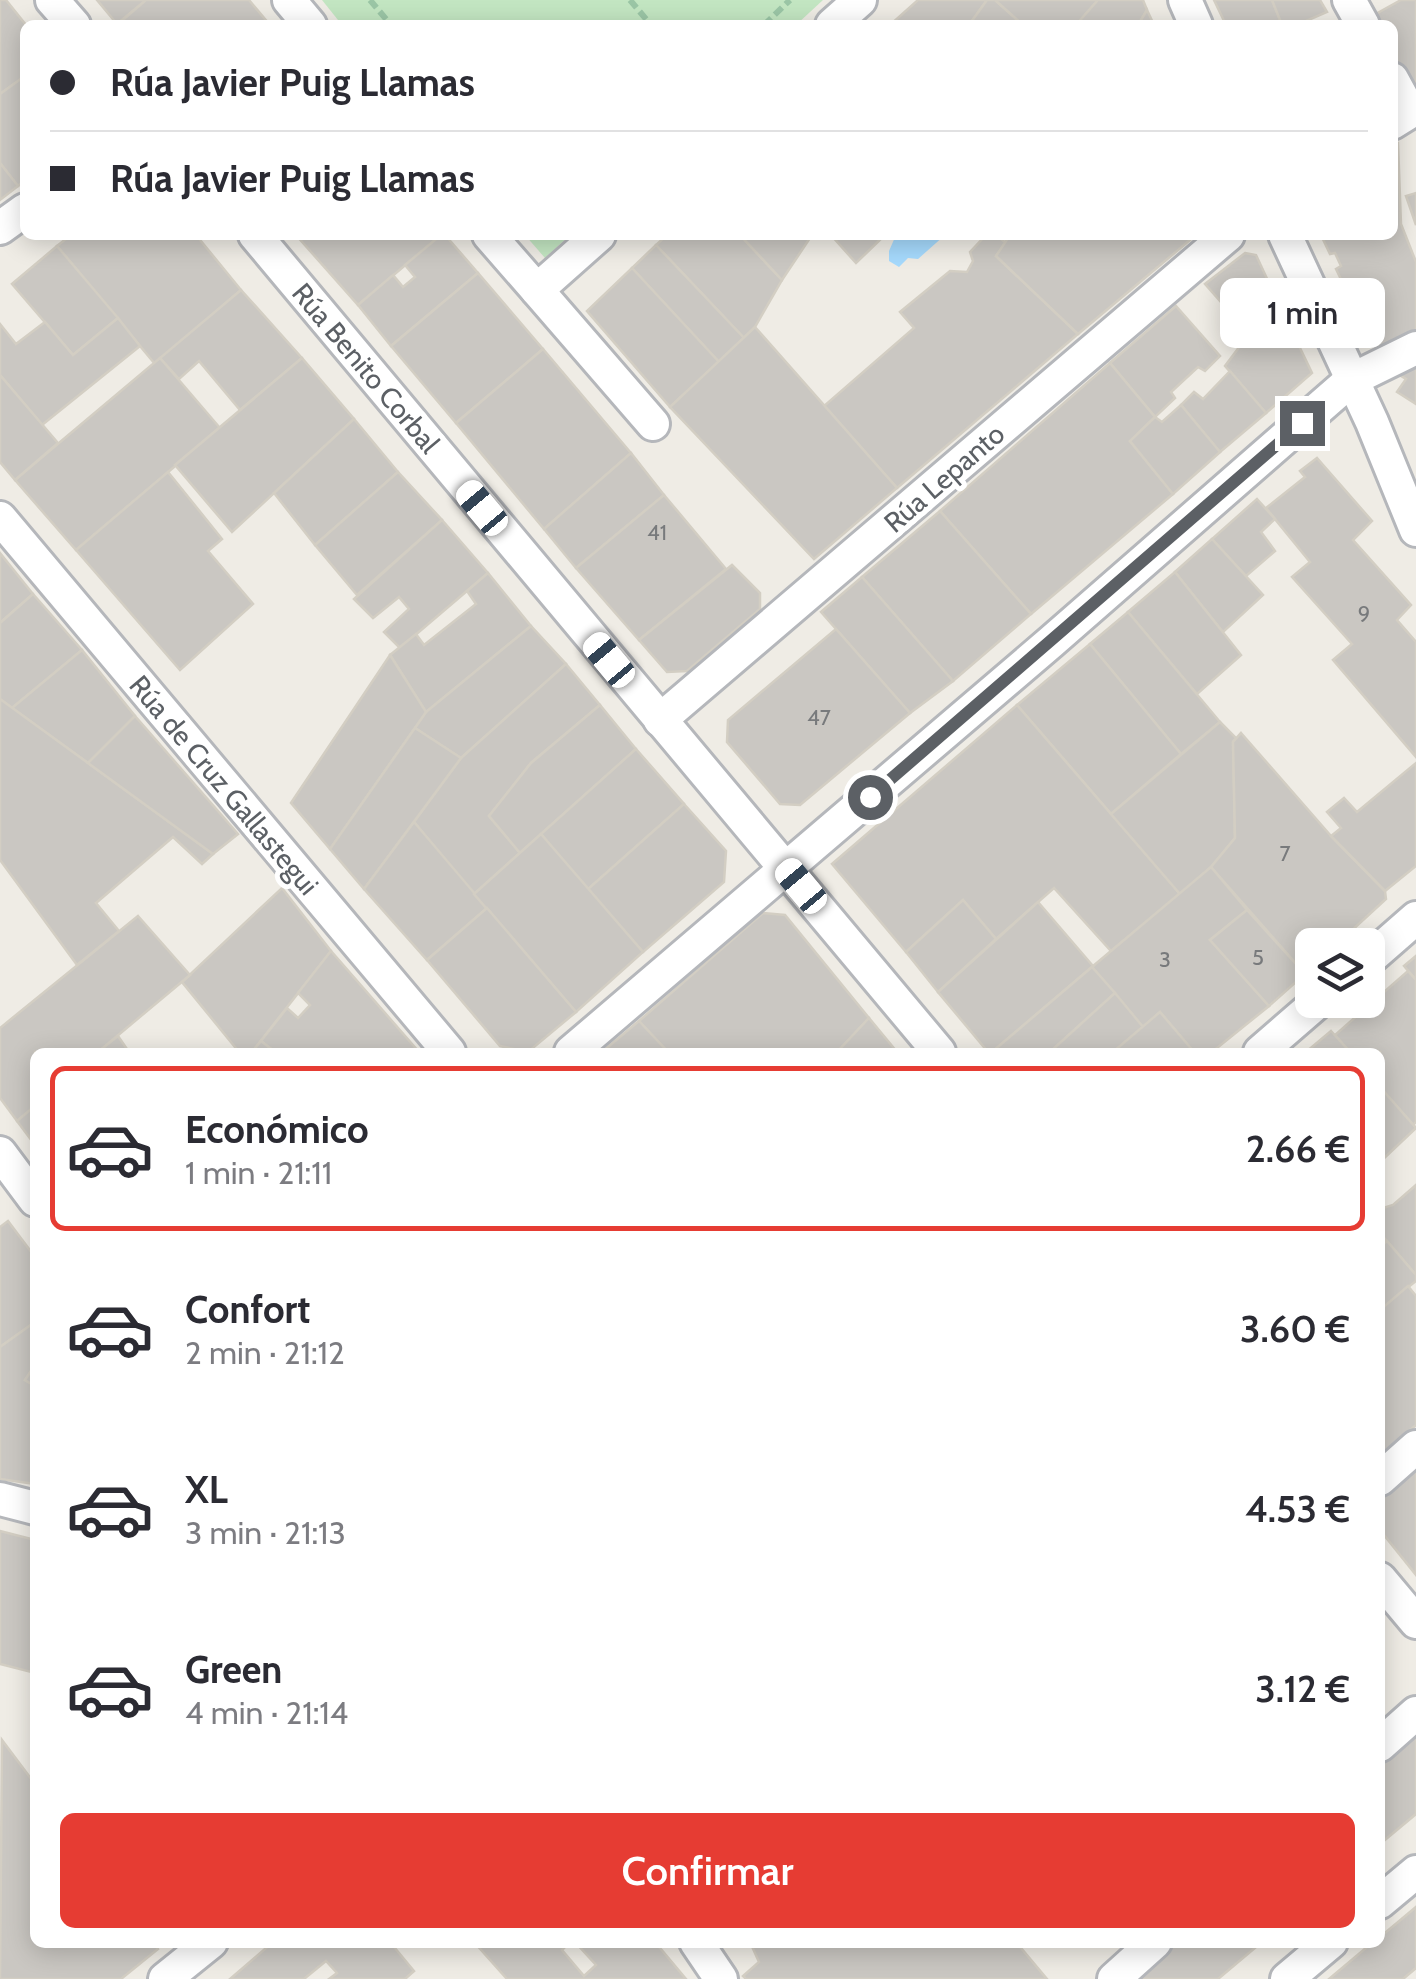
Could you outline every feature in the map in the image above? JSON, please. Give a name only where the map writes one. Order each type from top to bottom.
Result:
[{"type":"street","points":[[52,0],[70,20]]},
{"type":"street","points":[[289,0],[306,20]]},
{"type":"street","points":[[838,20],[860,0]]},
{"type":"street","points":[[1398,91],[1410,112],[1398,119]]},
{"type":"street","name":"Rúa Benito Corbal","points":[[259,240],[936,1048]]},
{"type":"street","points":[[493,240],[653,424]]},
{"type":"street","points":[[536,290],[592,240]]},
{"type":"street","name":"Rúa Lepanto","points":[[660,720],[1222,240]]},
{"type":"street","points":[[1287,240],[1416,530]]},
{"type":"street","points":[[576,1048],[1351,380],[1416,348]]},
{"type":"street","name":"Rúa de Cruz Gallastegui","points":[[0,518],[446,1048]]},
{"type":"street","points":[[1385,945],[1416,918]]},
{"type":"street","points":[[1265,1048],[1299,1018]]},
{"type":"street","points":[[0,1153],[30,1193]]},
{"type":"street","points":[[1385,1475],[1416,1448]]},
{"type":"street","points":[[0,1499],[30,1507]]},
{"type":"street","points":[[1385,1585],[1416,1622]]},
{"type":"street","points":[[1385,1740],[1416,1713]]},
{"type":"street","points":[[1385,1898],[1416,1872]]},
{"type":"street","points":[[164,1979],[203,1948]]},
{"type":"street","points":[[700,1948],[721,1979]]},
{"type":"street","points":[[1114,1979],[1148,1948]]},
{"type":"street","points":[[1286,1979],[1324,1948]]},
{"type":"path","points":[[370,0],[387,20]]},
{"type":"path","points":[[630,0],[647,20]]},
{"type":"path","points":[[769,20],[790,0]]},
{"type":"green space","points":[[322,0],[823,0],[801,20],[338,20]]},
{"type":"green space","points":[[529,240],[565,240],[545,258]]},
{"type":"water","points":[[894,240],[939,240],[918,259],[908,258],[899,267],[889,261]]},
{"type":"building","points":[[0,0],[6,0],[22,20],[20,80],[0,94]]},
{"type":"building","points":[[97,0],[146,0],[122,20],[114,20]]},
{"type":"building","points":[[146,0],[249,0],[266,20],[123,20]]},
{"type":"building","points":[[918,0],[987,0],[973,20],[896,20]]},
{"type":"building","points":[[987,0],[995,0],[1017,20],[973,20]]},
{"type":"building","points":[[995,0],[1098,0],[1080,20],[1017,20]]},
{"type":"building","points":[[1098,0],[1143,0],[1147,10],[1141,20],[1080,20]]},
{"type":"building","points":[[1214,0],[1272,0],[1280,20],[1224,20]]},
{"type":"building","points":[[1272,0],[1320,0],[1327,12],[1309,20],[1280,20]]},
{"type":"building","points":[[1401,0],[1416,0],[1416,90],[1410,93],[1398,68],[1398,20],[1376,20],[1374,15]]},
{"type":"building","points":[[20,80],[18,186],[0,163],[0,94]]},
{"type":"building","points":[[1398,143],[1401,224],[1416,262],[1416,333],[1380,348],[1373,335],[1369,337],[1336,269],[1341,266],[1335,253],[1330,254],[1323,240],[1398,240]]},
{"type":"building","points":[[0,163],[18,186],[0,200]]},
{"type":"building","points":[[1416,193],[1416,225],[1406,196]]},
{"type":"building","points":[[65,240],[200,240],[241,290],[155,364],[57,246]]},
{"type":"building","points":[[300,240],[435,240],[358,305]]},
{"type":"building","points":[[435,240],[449,240],[478,273],[391,346],[358,305],[393,275],[403,287],[415,277],[405,265]]},
{"type":"building","points":[[662,240],[745,240],[782,280],[755,327],[744,338],[656,245]]},
{"type":"building","points":[[745,240],[809,240],[782,280]]},
{"type":"building","points":[[835,240],[880,240],[856,263]]},
{"type":"building","points":[[981,240],[1002,240],[1006,243],[996,256],[1078,334],[897,488],[824,406],[914,328],[900,312],[950,271],[967,272],[973,261],[970,252]]},
{"type":"building","points":[[1007,240],[1190,240],[1078,334],[996,256]]},
{"type":"building","points":[[656,245],[744,338],[719,362],[632,268]]},
{"type":"building","points":[[57,246],[118,318],[73,355],[12,284]]},
{"type":"building","points":[[1245,253],[1256,255],[1276,298],[1249,334],[1205,284]]},
{"type":"building","points":[[632,268],[719,362],[670,407],[587,311]]},
{"type":"building","points":[[478,273],[543,349],[456,423],[391,346]]},
{"type":"building","points":[[241,290],[302,358],[240,410],[199,361],[179,379],[160,358]]},
{"type":"building","points":[[1276,298],[1312,373],[1266,413],[1225,366]]},
{"type":"building","points":[[1176,306],[1220,356],[1205,371],[1198,367],[1171,392],[1175,398],[1155,417],[1110,363]]},
{"type":"building","points":[[118,318],[140,346],[42,425],[0,375],[0,324],[16,344],[45,322],[73,355]]},
{"type":"building","points":[[755,327],[897,488],[814,559],[670,407]]},
{"type":"building","points":[[543,349],[631,453],[544,529],[456,423]]},
{"type":"building","points":[[160,358],[220,428],[76,550],[15,480]]},
{"type":"building","points":[[302,358],[354,419],[232,532],[175,465]]},
{"type":"building","points":[[1110,363],[1155,417],[1130,441],[1173,494],[1031,614],[940,511]]},
{"type":"building","points":[[1416,365],[1416,404],[1397,392],[1406,379],[1391,370]]},
{"type":"building","points":[[1230,371],[1266,413],[1220,452],[1181,405],[1194,392],[1203,399]]},
{"type":"building","points":[[0,375],[58,443],[15,480],[0,462]]},
{"type":"building","points":[[1181,405],[1220,452],[1173,494],[1130,441],[1155,417],[1162,422]]},
{"type":"building","points":[[354,419],[398,472],[315,545],[274,493]]},
{"type":"building","points":[[631,453],[664,495],[576,568],[544,529]]},
{"type":"building","points":[[1317,458],[1372,521],[1353,540],[1411,605],[1397,620],[1416,642],[1416,757],[1333,660],[1352,644],[1292,577],[1310,562],[1266,508],[1305,477],[1300,471]]},
{"type":"building","points":[[168,472],[222,539],[208,551],[253,604],[180,670],[76,550]]},
{"type":"building","points":[[398,472],[442,520],[357,595],[315,545]]},
{"type":"building","points":[[664,495],[726,569],[639,640],[576,568]]},
{"type":"building","points":[[1257,499],[1275,519],[1261,532],[1275,551],[1246,576],[1212,539]]},
{"type":"building","points":[[940,511],[1031,614],[953,681],[862,577]]},
{"type":"building","points":[[442,520],[488,573],[400,648],[384,632],[409,609],[399,597],[373,618],[354,599]]},
{"type":"building","points":[[1212,539],[1263,595],[1223,632],[1175,572]]},
{"type":"building","points":[[0,553],[33,594],[0,623]]},
{"type":"building","points":[[732,565],[760,593],[760,609],[687,671],[667,672],[639,640]]},
{"type":"building","points":[[1175,572],[1241,655],[1197,694],[1128,612]]},
{"type":"building","points":[[488,573],[531,626],[426,712],[390,655],[416,634],[424,645],[476,604],[467,591]]},
{"type":"building","points":[[862,577],[953,681],[910,713],[821,612]]},
{"type":"building","points":[[33,594],[82,650],[12,708],[0,699],[0,623]]},
{"type":"building","points":[[1128,612],[1220,722],[1181,754],[1090,644]]},
{"type":"building","points":[[531,626],[566,664],[461,758],[415,728],[426,712]]},
{"type":"building","points":[[836,629],[910,713],[800,805],[780,804],[727,742],[728,720]]},
{"type":"building","points":[[1090,644],[1181,754],[1111,814],[1017,705]]},
{"type":"building","points":[[82,650],[135,716],[88,763],[12,708]]},
{"type":"building","points":[[390,655],[426,712],[330,849],[291,803]]},
{"type":"building","points":[[566,664],[600,705],[531,763],[489,816],[520,853],[474,894],[414,822],[461,758]]},
{"type":"building","points":[[0,699],[213,854],[202,864],[173,837],[96,903],[119,931],[77,965],[0,860]]},
{"type":"building","points":[[600,705],[636,749],[520,853],[489,816],[531,763]]},
{"type":"building","points":[[1017,705],[1180,894],[1111,951],[1054,888],[996,939],[963,900],[906,952],[832,864]]},
{"type":"building","points":[[135,716],[238,834],[213,854],[88,763]]},
{"type":"building","points":[[1220,722],[1236,738],[1235,838],[1211,867],[1180,894],[1111,814]]},
{"type":"building","points":[[415,728],[461,758],[364,889],[330,849]]},
{"type":"building","points":[[1241,733],[1385,891],[1386,899],[1354,928],[1295,928],[1295,963],[1211,867],[1235,838],[1233,742]]},
{"type":"building","points":[[636,749],[684,804],[587,890],[541,834]]},
{"type":"building","points":[[1416,763],[1416,866],[1385,891],[1331,836],[1341,828],[1327,812],[1344,798],[1357,812]]},
{"type":"building","points":[[684,804],[726,851],[724,882],[643,952],[587,890]]},
{"type":"building","points":[[414,822],[487,908],[427,960],[364,889]]},
{"type":"building","points":[[541,834],[643,952],[576,1012],[474,894]]},
{"type":"building","points":[[1211,867],[1247,910],[1210,940],[1269,1006],[1217,1048],[1191,1048],[1160,1012],[1143,1027],[1092,967]]},
{"type":"building","points":[[282,888],[331,951],[255,1048],[236,1048],[182,982]]},
{"type":"building","points":[[963,900],[996,939],[938,992],[906,952]]},
{"type":"building","points":[[1038,902],[1093,966],[997,1048],[985,1048],[938,992]]},
{"type":"building","points":[[487,908],[576,1012],[533,1048],[500,1046],[427,960]]},
{"type":"building","points":[[1247,910],[1295,963],[1295,983],[1269,1006],[1210,940]]},
{"type":"building","points":[[763,913],[785,915],[869,1018],[841,1048],[664,1048],[639,1021]]},
{"type":"building","points":[[138,916],[190,975],[103,1048],[30,1048],[30,1110],[17,1121],[0,1098],[0,1028]]},
{"type":"building","points":[[331,951],[416,1048],[270,1048],[261,1041],[287,1008],[298,1018],[310,1005],[298,993]]},
{"type":"building","points":[[1416,956],[1416,980],[1404,966]]},
{"type":"building","points":[[1092,967],[1115,993],[1054,1048],[997,1048]]},
{"type":"building","points":[[1408,971],[1416,980],[1413,1125],[1385,1093],[1385,1048],[1346,1048],[1335,1035],[1354,1018],[1385,1018],[1385,991]]},
{"type":"building","points":[[1115,993],[1143,1027],[1118,1048],[1054,1048]]},
{"type":"building","points":[[1160,1012],[1191,1048],[1118,1048]]},
{"type":"building","points":[[869,1018],[894,1048],[841,1048]]},
{"type":"building","points":[[639,1021],[664,1048],[607,1048]]},
{"type":"building","points":[[1331,1031],[1346,1048],[1311,1048]]},
{"type":"building","points":[[118,1036],[126,1048],[103,1048]]},
{"type":"building","points":[[1385,1093],[1416,1128],[1385,1157]]},
{"type":"building","points":[[30,1110],[30,1138],[17,1121]]},
{"type":"building","points":[[1416,1185],[1416,1275],[1385,1239],[1385,1207]]},
{"type":"building","points":[[8,1221],[30,1250],[30,1326],[0,1347],[0,1227]]},
{"type":"building","points":[[1385,1243],[1416,1275],[1416,1281],[1385,1306]]},
{"type":"building","points":[[1408,1286],[1416,1296],[1416,1425],[1385,1452],[1385,1306]]},
{"type":"building","points":[[30,1326],[30,1372],[25,1380],[30,1383],[30,1483],[0,1479],[0,1347]]},
{"type":"building","points":[[1416,1467],[1416,1575],[1385,1536],[1385,1492]]},
{"type":"building","points":[[0,1531],[30,1539],[30,1672],[0,1664]]},
{"type":"building","points":[[1416,1728],[1416,1814],[1385,1840],[1385,1755]]},
{"type":"building","points":[[2,1740],[30,1777],[30,1948],[158,1949],[121,1979],[0,1979]]},
{"type":"building","points":[[1416,1907],[1416,1968],[1403,1979],[1329,1979],[1366,1948],[1385,1948],[1385,1933]]},
{"type":"building","points":[[266,1948],[395,1948],[414,1971],[405,1979],[329,1979],[337,1973],[326,1961],[304,1979],[230,1979]]},
{"type":"building","points":[[479,1948],[564,1948],[584,1976],[596,1965],[580,1948],[660,1948],[686,1979],[507,1979]]},
{"type":"building","points":[[753,1948],[1021,1948],[1047,1979],[746,1979],[743,1976],[759,1962]]},
{"type":"building","points":[[1162,1948],[1255,1948],[1218,1979],[1127,1979]]},
{"type":"route","points":[[870,797],[1302,423]]}]
